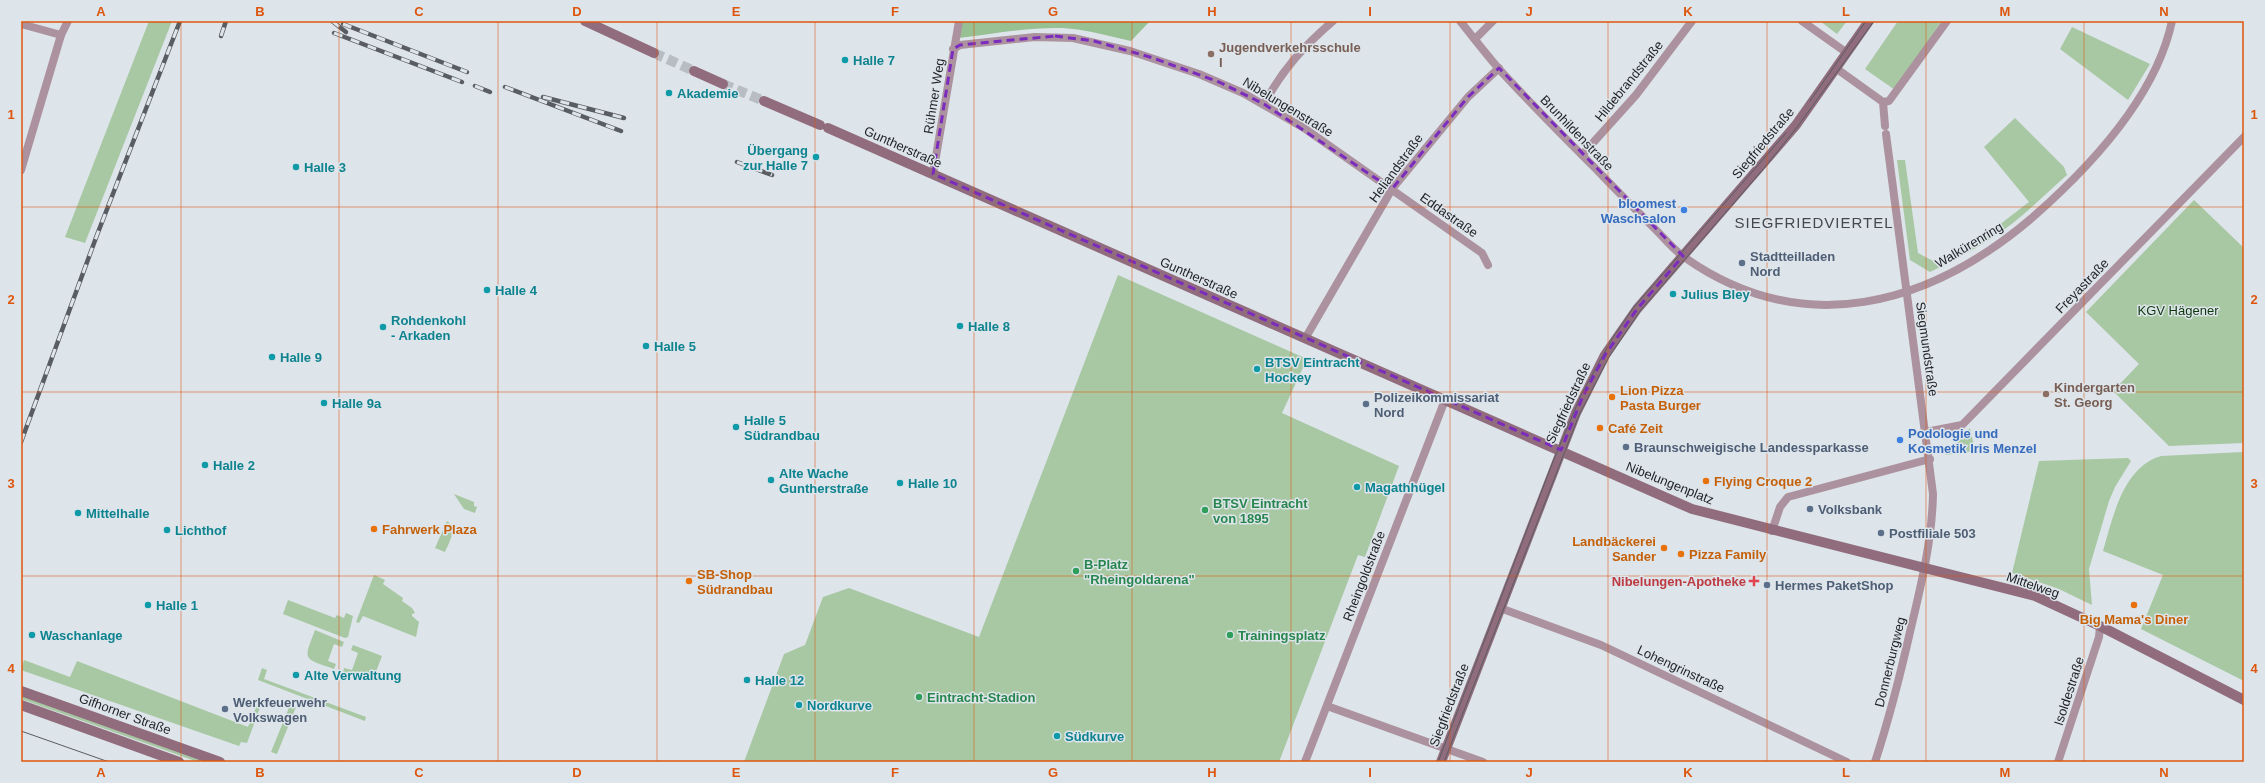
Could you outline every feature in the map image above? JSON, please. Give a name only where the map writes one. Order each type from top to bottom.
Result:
[{"type":"street","points":[[21,170],[24,147],[61,35],[68,21]]},
{"type":"street","points":[[585,21],[654,53]]},
{"type":"street","name":"Rühmer Weg","points":[[933,174],[953,49],[959,21]]},
{"type":"street","points":[[1264,104],[1290,62],[1308,42],[1333,21]]},
{"type":"street","name":"Brunhildenstraße","points":[[1460,21],[1499,68],[1582,155],[1683,256]]},
{"type":"street","points":[[1475,39],[1493,21]]},
{"type":"street","name":"Hildebrandstraße","points":[[1582,155],[1636,95],[1692,21]]},
{"type":"street","points":[[1802,21],[1847,53]]},
{"type":"street","name":"Siegfriedstraße","points":[[1441,762],[1561,450],[1583,396],[1605,355],[1637,309],[1796,125],[1870,21]]},
{"type":"street","points":[[1837,69],[1883,102],[1889,102],[1947,21]]},
{"type":"street","name":"Walkürenring","points":[[1683,256],[1724,281],[1745,291],[1797,304],[1843,305],[1907,292],[1950,272],[1998,244],[2032,218],[2072,179],[2109,138],[2136,102],[2160,58],[2172,21]]},
{"type":"street","points":[[21,24],[61,35]]},
{"type":"street","name":"Nibelungenstraße","points":[[953,49],[960,45],[1035,37],[1061,37],[1094,42],[1130,51],[1199,74],[1264,104],[1304,128],[1392,189]]},
{"type":"street","name":"Heliandstraße","points":[[1306,337],[1392,189],[1468,97],[1499,68]]},
{"type":"street","points":[[694,71],[723,84]]},
{"type":"street","name":"Guntherstraße","points":[[764,101],[1306,337],[1445,400],[1561,450]]},
{"type":"street","name":"Siegmundstraße","points":[[1883,102],[1930,459],[1933,494],[1932,525],[1925,568]]},
{"type":"street","name":"Freyastraße","points":[[1926,432],[1962,425],[2244,137]]},
{"type":"street","name":"Eddastraße","points":[[1392,189],[1482,253],[1488,265]]},
{"type":"street","name":"Rheingoldstraße","points":[[1305,762],[1445,400]]},
{"type":"street","name":"Nibelungenplatz","points":[[1561,450],[1692,509],[1798,537]]},
{"type":"street","points":[[1772,530],[1780,507],[1788,497],[1930,459]]},
{"type":"street","name":"Mittelweg","points":[[1798,537],[2035,596],[2100,626],[2244,700]]},
{"type":"street","name":"Donnerburgweg","points":[[1875,762],[1899,678],[1925,568]]},
{"type":"street","name":"Lohengrinstraße","points":[[1500,608],[1601,645],[1847,762]]},
{"type":"street","name":"Isoldestraße","points":[[2058,762],[2099,637],[2100,626]]},
{"type":"street","name":"Gifhorner Straße","points":[[21,690],[220,762]]},
{"type":"street","name":"Gifhorner Straße","points":[[21,705],[179,762]]},
{"type":"street","points":[[1327,706],[1483,762]]},
{"type":"highlighted area","points":[[1055,36],[1094,41],[1153,58],[1219,82],[1264,104],[1392,189],[1468,97],[1499,68],[1683,256],[1637,309],[1605,355],[1583,396],[1561,450],[933,174],[953,49],[960,45]]},
{"type":"green space","points":[[149,21],[172,21],[85,243],[65,237]]},
{"type":"green space","points":[[962,21],[1150,21],[1131,41],[1088,31],[1062,28],[1023,30],[958,38]]},
{"type":"green space","points":[[1820,21],[1847,21],[1837,34]]},
{"type":"green space","points":[[1898,21],[1942,21],[1895,90],[1865,69]]},
{"type":"green space","points":[[2072,27],[2150,64],[2128,100],[2060,49]]},
{"type":"green space","points":[[2015,118],[2064,167],[2067,175],[2030,209],[2000,233],[1967,253],[1930,272],[1910,260],[1897,160],[1905,160],[1918,253],[1937,263],[1990,232],[2029,202],[1984,147]]},
{"type":"green space","name":"KGV Hägener","points":[[2194,200],[2244,248],[2244,443],[2169,446],[2113,391],[2139,364],[2086,312]]},
{"type":"green space","name":"BTSV Eintracht von 1895","points":[[1118,275],[1307,359],[1282,413],[1399,466],[1365,557],[1358,555],[1279,762],[744,762],[784,654],[805,645],[823,597],[849,588],[979,637]]},
{"type":"green space","points":[[1970,428],[1975,451],[1945,455]]},
{"type":"green space","points":[[2244,452],[2244,681],[2141,629],[2163,575],[2103,551],[2111,523],[2122,495],[2137,471],[2148,462],[2161,456]]},
{"type":"green space","points":[[2128,458],[2131,461],[2115,487],[2109,501],[2089,569],[2092,605],[2059,589],[2012,573],[2039,461]]},
{"type":"green space","points":[[454,494],[474,502],[474,506],[477,507],[475,513],[464,509]]},
{"type":"green space","points":[[447,521],[452,528],[452,536],[445,552],[435,548]]},
{"type":"green space","points":[[374,575],[385,580],[383,584],[403,598],[402,601],[412,608],[415,613],[412,614],[412,616],[419,622],[416,637],[363,616],[359,623],[356,622]]},
{"type":"green space","points":[[288,600],[335,618],[337,615],[344,618],[346,613],[353,616],[348,637],[345,638],[283,614]]},
{"type":"green space","points":[[315,630],[344,642],[342,647],[334,644],[328,661],[336,664],[334,669],[316,663],[308,657],[309,648]]},
{"type":"green space","points":[[353,645],[382,656],[374,677],[369,681],[343,673],[344,668],[352,670],[358,653],[351,650]]},
{"type":"green space","points":[[24,660],[70,677],[77,661],[248,727],[259,700],[262,702],[247,743],[241,742],[239,746],[21,670]]},
{"type":"green space","points":[[262,668],[267,670],[264,679],[366,717],[365,721],[258,680]]},
{"type":"green space","points":[[21,696],[206,762],[198,762],[21,699]]},
{"type":"green space","points":[[290,705],[296,707],[277,754],[271,752]]},
{"type":"tunnel","points":[[654,53],[694,71]]},
{"type":"tunnel","points":[[723,84],[764,101]]},
{"type":"tram line","points":[[1810,101],[1866,21]]},
{"type":"tram line","points":[[1444,762],[1579,415],[1609,357],[1640,311],[1765,167],[1798,126],[1874,21]]},
{"type":"tram line","points":[[1438,762],[1554,459],[1581,395],[1612,339],[1634,307],[1786,133]]},
{"type":"tram line","points":[[21,731],[109,762]]},
{"type":"railway","points":[[21,442],[97,235],[180,21]]},
{"type":"railway","points":[[221,36],[226,21]]},
{"type":"railway","points":[[332,21],[346,32]]},
{"type":"railway","points":[[343,24],[467,72]]},
{"type":"railway","points":[[334,33],[462,82]]},
{"type":"railway","points":[[475,86],[490,92]]},
{"type":"railway","points":[[505,87],[621,131]]},
{"type":"railway","points":[[543,97],[624,118]]},
{"type":"railway","points":[[737,162],[772,175]]},
{"type":"place","name":"Jugendverkehrsschule I","points":[[1211,54]]},
{"type":"place","name":"Halle 7","points":[[845,60]]},
{"type":"place","name":"Akademie","points":[[669,93]]},
{"type":"place","name":"Übergang zur Halle 7","points":[[816,157]]},
{"type":"place","name":"Halle 3","points":[[296,167]]},
{"type":"place","name":"bloomest Waschsalon","points":[[1684,210]]},
{"type":"place","name":"Stadtteilladen Nord","points":[[1742,263]]},
{"type":"place","name":"Halle 4","points":[[487,290]]},
{"type":"place","name":"Julius Bley","points":[[1673,294]]},
{"type":"place","name":"Halle 8","points":[[960,326]]},
{"type":"place","name":"Rohdenkohl - Arkaden","points":[[383,327]]},
{"type":"place","name":"Halle 5","points":[[646,346]]},
{"type":"place","name":"Halle 9","points":[[272,357]]},
{"type":"place","name":"BTSV Eintracht Hockey","points":[[1257,369]]},
{"type":"place","name":"Kindergarten St. Georg","points":[[2046,394]]},
{"type":"place","name":"Lion Pizza Pasta Burger","points":[[1612,397]]},
{"type":"place","name":"Halle 9a","points":[[324,403]]},
{"type":"place","name":"Polizeikommissariat Nord","points":[[1366,404]]},
{"type":"place","name":"Halle 5 Südrandbau","points":[[736,427]]},
{"type":"place","name":"Café Zeit","points":[[1600,428]]},
{"type":"place","name":"Podologie und Kosmetik Iris Menzel","points":[[1900,440]]},
{"type":"place","name":"Braunschweigische Landessparkasse","points":[[1626,447]]},
{"type":"place","name":"Halle 2","points":[[205,465]]},
{"type":"place","name":"Alte Wache Guntherstraße","points":[[771,480]]},
{"type":"place","name":"Flying Croque 2","points":[[1706,481]]},
{"type":"place","name":"Halle 10","points":[[900,483]]},
{"type":"place","name":"Magathhügel","points":[[1357,487]]},
{"type":"place","name":"Volksbank","points":[[1810,509]]},
{"type":"place","name":"BTSV Eintracht von 1895","points":[[1205,510]]},
{"type":"place","name":"Mittelhalle","points":[[78,513]]},
{"type":"place","name":"Fahrwerk Plaza","points":[[374,529]]},
{"type":"place","name":"Lichthof","points":[[167,530]]},
{"type":"place","name":"Postfiliale 503","points":[[1881,533]]},
{"type":"place","name":"Landbäckerei Sander","points":[[1664,548]]},
{"type":"place","name":"Pizza Family","points":[[1681,554]]},
{"type":"place","name":"B-Platz \"Rheingoldarena\"","points":[[1076,571]]},
{"type":"place","name":"SB-Shop Südrandbau","points":[[689,581]]},
{"type":"place","name":"Nibelungen-Apotheke","points":[[1754,581]]},
{"type":"place","name":"Hermes PaketShop","points":[[1767,585]]},
{"type":"place","name":"Halle 1","points":[[148,605]]},
{"type":"place","name":"Big Mama's Diner","points":[[2134,605]]},
{"type":"place","name":"Waschanlage","points":[[32,635]]},
{"type":"place","name":"Trainingsplatz","points":[[1230,635]]},
{"type":"place","name":"Alte Verwaltung","points":[[296,675]]},
{"type":"place","name":"Halle 12","points":[[747,680]]},
{"type":"place","name":"Eintracht-Stadion","points":[[919,697]]},
{"type":"place","name":"Nordkurve","points":[[799,705]]},
{"type":"place","name":"Werkfeuerwehr Volkswagen","points":[[225,709]]},
{"type":"place","name":"Südkurve","points":[[1057,736]]},
{"type":"district","name":"SIEGFRIEDVIERTEL","points":[[1814,222]]}]
